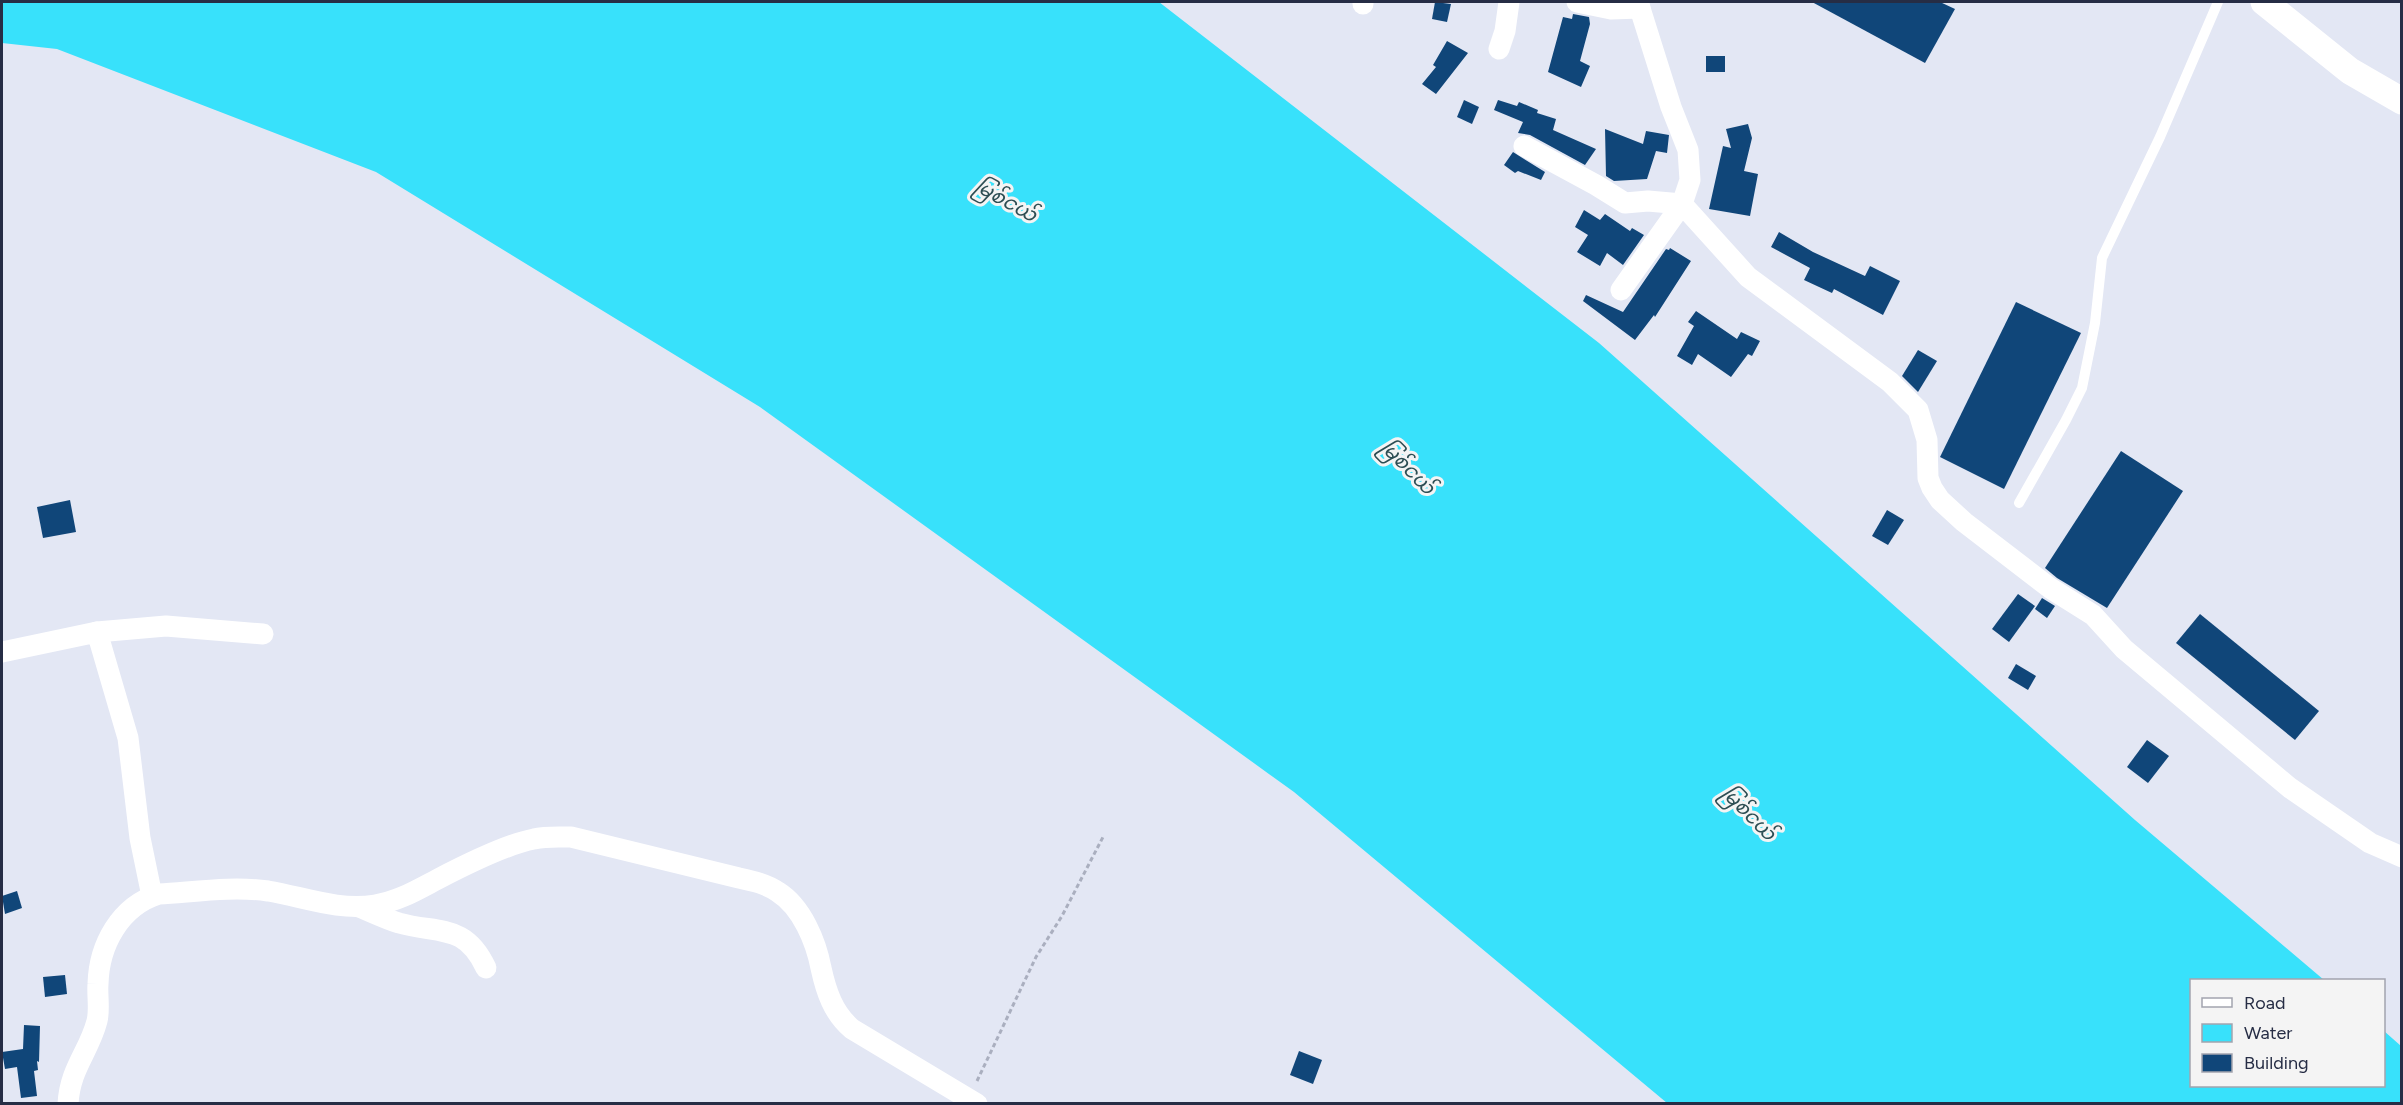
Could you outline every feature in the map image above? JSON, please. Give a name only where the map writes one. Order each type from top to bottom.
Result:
[{"type":"street","points":[[1499,49],[1509,2]]},
{"type":"street","points":[[1577,2],[1611,9],[1639,5],[1671,107],[1688,150],[1690,180],[1682,204],[1621,290]]},
{"type":"street","points":[[2265,2],[2350,71],[2402,101]]},
{"type":"street","points":[[1524,146],[1625,203],[1648,201],[1682,204],[1748,277],[1890,382],[1918,410],[1927,440],[1928,478],[1932,488],[1940,500],[1964,522],[2050,588],[2093,615],[2124,649],[2290,788],[2370,843],[2402,857]]},
{"type":"street","points":[[2,652],[96,632],[166,626],[263,634]]},
{"type":"street","points":[[96,632],[128,738],[140,838],[153,896]]},
{"type":"street","points":[[68,1104],[73,1073],[96,1022],[98,982],[109,936],[123,916],[135,905],[153,896],[244,889],[267,891],[323,904],[358,907],[398,899],[454,871],[511,847],[534,839],[555,837],[570,837],[764,884],[789,900],[804,924],[815,946],[828,994],[842,1020],[973,1101]]},
{"type":"street","points":[[358,907],[399,923],[460,936],[478,951],[486,968]]},
{"type":"lane","points":[[2019,503],[2082,388],[2095,323],[2102,258],[2160,136],[2218,2]]},
{"type":"path","points":[[973,1101],[1036,957],[1066,909],[1103,837]]},
{"type":"water","name":"မြစ်ငယ်","points":[[2,2],[1159,2],[1599,343],[2135,820],[2323,979],[2190,979],[2190,1087],[2385,1087],[2385,1032],[2401,1046],[2401,1103],[1667,1103],[1294,792],[760,407],[376,172],[57,49],[2,43]]},
{"type":"building","points":[[1435,2],[1451,4],[1447,22],[1432,19]]},
{"type":"building","points":[[1812,2],[1940,2],[1955,9],[1925,63]]},
{"type":"building","points":[[1573,14],[1589,17],[1590,24],[1580,61],[1590,66],[1581,87],[1548,72],[1563,17],[1572,19]]},
{"type":"building","points":[[1447,41],[1468,53],[1436,94],[1422,84],[1436,67],[1433,65]]},
{"type":"building","points":[[1706,56],[1725,56],[1725,72],[1706,72]]},
{"type":"building","points":[[1464,100],[1479,107],[1472,124],[1457,117]]},
{"type":"building","points":[[1498,100],[1517,106],[1519,102],[1538,110],[1537,113],[1556,119],[1553,130],[1596,149],[1585,165],[1530,135],[1518,133],[1523,122],[1494,110]]},
{"type":"building","points":[[1748,124],[1752,138],[1744,171],[1758,174],[1750,216],[1709,209],[1723,146],[1731,148],[1726,129]]},
{"type":"building","points":[[1605,129],[1643,144],[1646,131],[1669,135],[1667,153],[1656,151],[1647,179],[1614,181],[1606,176]]},
{"type":"building","points":[[1513,152],[1545,172],[1541,180],[1518,171],[1515,173],[1504,165]]},
{"type":"building","points":[[1584,210],[1600,220],[1605,214],[1630,231],[1632,228],[1644,235],[1623,265],[1607,253],[1600,266],[1577,252],[1588,235],[1575,227]]},
{"type":"building","points":[[1779,232],[1813,252],[1865,276],[1870,266],[1900,281],[1883,315],[1834,289],[1832,293],[1804,280],[1810,268],[1771,247]]},
{"type":"building","points":[[1670,248],[1691,261],[1655,317],[1654,315],[1635,340],[1583,301],[1586,295],[1623,312],[1666,249]]},
{"type":"building","points":[[2016,302],[2081,333],[2004,489],[1940,457]]},
{"type":"building","points":[[1696,311],[1737,339],[1741,332],[1760,341],[1752,356],[1748,354],[1731,377],[1698,354],[1692,365],[1677,356],[1694,326],[1688,322]]},
{"type":"building","points":[[1918,350],[1937,361],[1918,392],[1902,376]]},
{"type":"building","points":[[2121,451],[2183,491],[2107,608],[2057,578],[2045,568]]},
{"type":"building","points":[[70,500],[76,532],[43,538],[37,507]]},
{"type":"building","points":[[1887,510],[1904,520],[1888,545],[1872,536]]},
{"type":"building","points":[[2018,594],[2035,606],[2009,642],[1992,629]]},
{"type":"building","points":[[2042,598],[2055,606],[2047,618],[2035,609]]},
{"type":"building","points":[[2200,614],[2319,711],[2295,740],[2176,643]]},
{"type":"building","points":[[2016,664],[2036,676],[2028,690],[2008,678]]},
{"type":"building","points":[[2147,740],[2169,756],[2148,783],[2127,767]]},
{"type":"building","points":[[17,891],[22,908],[5,914],[2,896]]},
{"type":"building","points":[[65,975],[67,994],[45,997],[43,977]]},
{"type":"building","points":[[24,1025],[40,1026],[39,1062],[37,1061],[38,1070],[34,1071],[37,1096],[21,1098],[17,1067],[5,1069],[2,1052],[23,1049]]},
{"type":"building","points":[[1299,1051],[1322,1060],[1313,1084],[1290,1075]]}]
